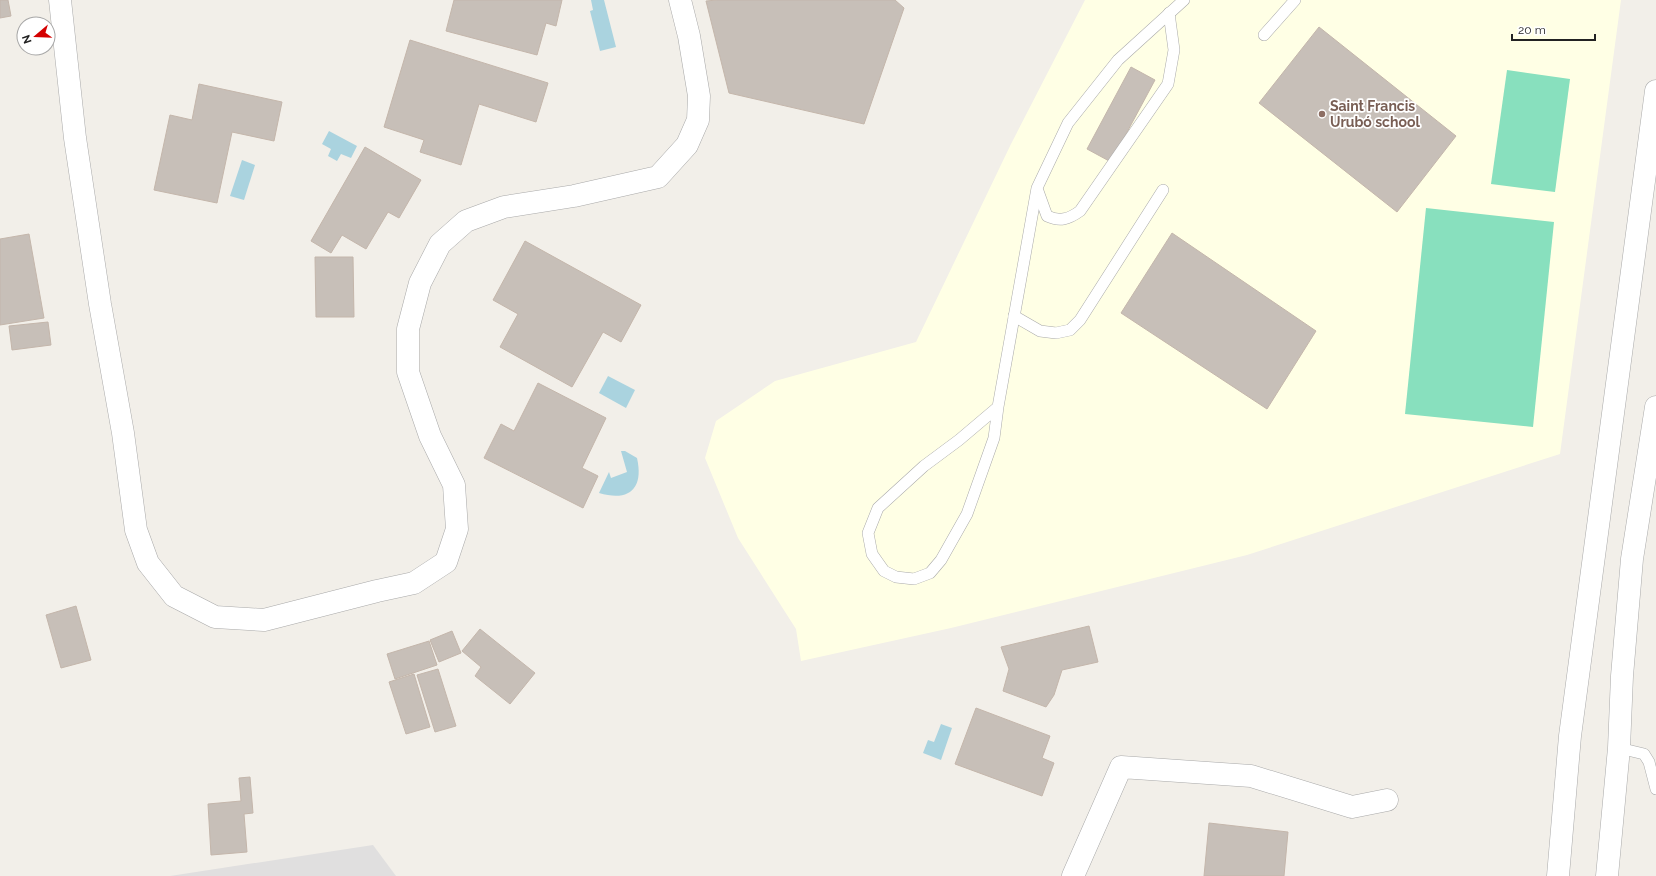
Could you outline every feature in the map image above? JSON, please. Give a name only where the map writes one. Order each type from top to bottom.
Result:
[{"type":"street","points":[[60,0],[75,138],[100,304],[123,433],[136,530],[148,563],[174,596],[216,617],[264,620],[414,583],[446,562],[457,529],[454,485],[430,436],[408,372],[408,329],[420,283],[440,244],[466,221],[504,207],[574,196],[658,177],[687,145],[698,120],[699,96],[689,36],[680,0]]},
{"type":"street","points":[[1558,876],[1570,736],[1656,91]]},
{"type":"street","points":[[1607,876],[1619,748],[1622,676],[1632,559],[1656,407]]},
{"type":"street","points":[[1074,876],[1120,767],[1251,776],[1352,807],[1387,800]]},
{"type":"lane","points":[[998,406],[959,440],[924,466],[878,508],[868,533],[872,554],[884,571],[896,577],[914,579],[930,574],[941,560],[967,514],[994,438],[998,406],[1037,188],[1068,123],[1118,60],[1184,0]]},
{"type":"lane","points":[[1264,35],[1295,0]]},
{"type":"lane","points":[[1037,188],[1047,216],[1057,219],[1072,218],[1080,211],[1168,84],[1174,50],[1169,14]]},
{"type":"lane","points":[[1014,316],[1040,332],[1056,333],[1070,330],[1080,320],[1164,190]]},
{"type":"lane","points":[[1619,748],[1644,754],[1649,762],[1656,789]]},
{"type":"shaded area","points":[[1085,0],[1621,0],[1560,454],[1247,555],[951,628],[801,661],[796,629],[738,538],[705,458],[716,421],[775,381],[916,342],[1011,144]]},
{"type":"shaded area","points":[[373,845],[396,876],[170,876]]},
{"type":"green space","points":[[1507,70],[1570,79],[1555,192],[1491,184]]},
{"type":"green space","points":[[1426,208],[1554,222],[1533,427],[1405,414]]},
{"type":"water","points":[[591,0],[604,0],[616,47],[600,51],[590,11],[593,10]]},
{"type":"water","points":[[329,131],[357,146],[351,158],[341,154],[337,161],[328,156],[331,149],[322,144]]},
{"type":"water","points":[[242,160],[255,165],[244,200],[230,196]]},
{"type":"water","points":[[608,376],[635,390],[626,408],[599,393]]},
{"type":"water","points":[[621,451],[625,451],[637,458],[639,469],[636,485],[626,494],[619,496],[599,493],[609,472],[611,478],[627,472]]},
{"type":"water","points":[[941,724],[952,728],[941,760],[923,753],[928,740],[934,742]]},
{"type":"building","points":[[0,0],[8,0],[11,16],[0,18]]},
{"type":"building","points":[[454,0],[562,0],[556,26],[546,23],[537,55],[446,31]]},
{"type":"building","points":[[895,0],[904,8],[864,124],[729,93],[706,1]]},
{"type":"building","points":[[1319,27],[1456,136],[1397,212],[1259,103]]},
{"type":"building","points":[[410,40],[548,83],[536,122],[479,104],[461,165],[420,152],[424,140],[384,127]]},
{"type":"building","points":[[1131,67],[1155,80],[1111,162],[1087,149]]},
{"type":"building","points":[[199,84],[282,102],[274,141],[232,132],[217,203],[154,190],[170,115],[192,120]]},
{"type":"building","points":[[365,147],[421,180],[399,218],[388,212],[366,249],[342,235],[331,253],[311,241]]},
{"type":"building","points":[[1172,233],[1316,331],[1267,409],[1121,313]]},
{"type":"building","points":[[29,234],[44,318],[0,325],[0,239]]},
{"type":"building","points":[[525,241],[641,305],[621,342],[603,332],[572,387],[500,347],[518,314],[493,300]]},
{"type":"building","points":[[315,257],[353,257],[354,317],[316,317]]},
{"type":"building","points":[[48,322],[51,345],[12,350],[9,326]]},
{"type":"building","points":[[538,383],[606,418],[582,468],[598,476],[583,508],[484,458],[501,424],[514,431]]},
{"type":"building","points":[[76,606],[91,660],[61,668],[46,615]]},
{"type":"building","points":[[1089,626],[1098,662],[1062,670],[1054,695],[1046,707],[1003,691],[1009,669],[1001,647]]},
{"type":"building","points":[[480,629],[535,673],[510,704],[475,676],[481,667],[462,651]]},
{"type":"building","points":[[452,631],[461,653],[439,662],[430,640]]},
{"type":"building","points":[[429,641],[437,665],[395,679],[387,654]]},
{"type":"building","points":[[438,669],[456,726],[435,732],[417,675]]},
{"type":"building","points":[[414,674],[430,727],[406,734],[389,682]]},
{"type":"building","points":[[976,708],[1050,736],[1042,758],[1054,763],[1042,796],[955,764]]},
{"type":"building","points":[[250,777],[253,813],[244,814],[247,852],[211,855],[208,804],[241,801],[239,778]]},
{"type":"building","points":[[1209,823],[1288,832],[1284,876],[1204,876]]},
{"type":"place","name":"Saint Francis Urubó school","points":[[1322,114]]}]
